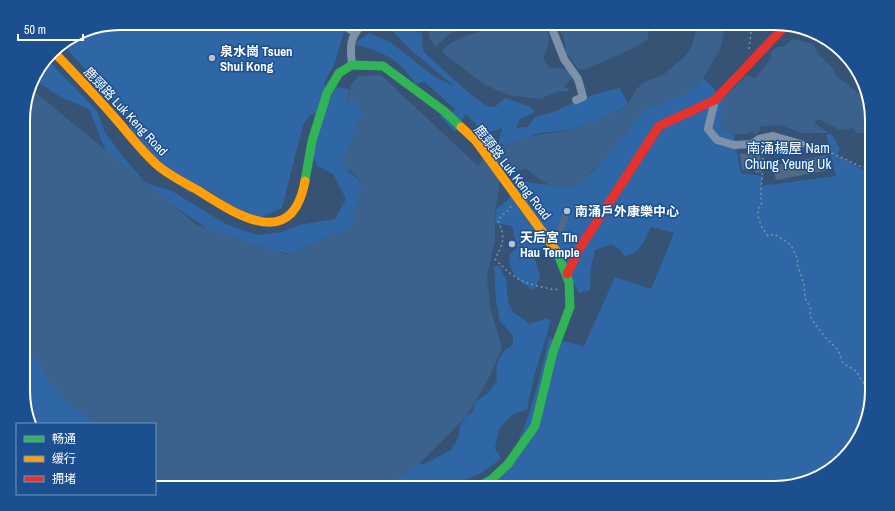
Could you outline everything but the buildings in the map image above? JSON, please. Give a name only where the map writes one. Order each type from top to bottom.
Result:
[{"type":"street","points":[[350,30],[354,33]]},
{"type":"street","points":[[352,65],[350,44],[357,30]]},
{"type":"street","points":[[553,30],[564,59],[578,79],[583,97],[576,100]]},
{"type":"street","points":[[568,278],[581,246],[659,126],[715,100],[781,30]]},
{"type":"street","name":"鹿頸路 Luk Keng Road","points":[[56,56],[116,119],[133,142],[157,165],[239,216],[258,222],[270,222],[284,218],[291,213],[299,203],[303,191],[312,141],[327,93],[339,73],[352,65],[382,66],[444,111],[476,141],[560,256],[568,278],[570,307],[553,352],[540,413],[535,426],[526,441],[508,464],[489,481]]},
{"type":"street","points":[[715,100],[708,129],[717,140],[734,145],[752,144],[758,140],[773,136],[801,144]]},
{"type":"path","points":[[749,51],[751,30]]},
{"type":"path","points":[[758,140],[762,152],[763,162],[761,193],[762,203],[759,205],[758,214],[761,227],[768,236],[774,234],[791,245],[798,260],[797,264],[804,284],[805,298],[811,309],[810,314],[812,320],[825,337],[838,350],[843,363],[856,371],[865,386]]},
{"type":"path","points":[[801,144],[825,150],[862,167],[865,167]]},
{"type":"path","points":[[518,198],[513,202],[509,210],[501,214],[498,221],[502,230],[503,244],[495,259],[511,276],[527,284],[555,290],[568,278]]},
{"type":"shaded area","points":[[114,30],[346,30],[343,35],[335,63],[324,83],[329,100],[336,87],[349,89],[346,103],[358,98],[362,112],[353,160],[348,171],[364,184],[351,227],[290,254],[225,241],[173,205],[146,193],[107,154],[89,109],[62,98],[38,82],[51,63],[97,111],[105,132],[124,158],[146,183],[172,191],[226,224],[257,235],[281,232],[299,225],[335,219],[346,199],[333,174],[317,166],[309,147],[322,112],[310,115],[303,125],[282,208],[257,219],[224,201],[206,189],[188,192],[138,150],[128,121],[114,106],[106,86],[90,75],[66,48],[80,39],[97,33]]},
{"type":"shaded area","points":[[392,30],[411,30],[422,33],[423,51],[467,91],[490,107],[498,104],[506,98],[529,106],[535,112],[520,119],[516,128],[527,127],[536,116],[550,113],[595,94],[620,88],[628,104],[611,115],[574,129],[540,133],[506,145],[498,144],[502,128],[482,135],[475,123],[466,114],[455,132],[439,115],[456,110],[425,82],[415,84],[403,68],[389,57],[354,44],[369,33],[390,42],[435,77],[454,86],[411,50]]},
{"type":"shaded area","points":[[429,30],[459,30],[451,33],[435,47],[429,37]]},
{"type":"shaded area","points":[[484,30],[547,30],[549,40],[544,59],[549,68],[563,69],[571,74],[572,78],[564,87],[570,90],[566,92],[560,91],[540,99],[508,95],[485,85],[442,52],[453,42]]},
{"type":"shaded area","points":[[560,30],[652,30],[648,34],[648,39],[640,44],[583,70],[578,69],[566,53],[564,39]]},
{"type":"shaded area","points":[[652,30],[666,30],[663,32]]},
{"type":"shaded area","points":[[696,30],[724,30],[720,50],[703,78],[693,89],[683,95],[644,110],[623,137],[579,185],[572,187],[548,185],[526,169],[506,172],[499,180],[495,213],[495,240],[487,276],[490,307],[502,348],[488,380],[466,417],[413,470],[392,481],[156,481],[156,423],[94,423],[88,416],[68,404],[54,387],[35,358],[30,354],[30,120],[35,92],[197,225],[288,255],[351,227],[362,182],[342,162],[362,112],[358,101],[346,103],[351,85],[359,76],[381,75],[478,166],[485,155],[492,150],[527,137],[574,129],[620,110],[628,104],[636,89],[645,82],[663,75],[686,55],[692,47]]},
{"type":"shaded area","points":[[793,39],[813,44],[819,55],[833,68],[836,76],[861,95],[865,114],[865,133],[856,133],[854,128],[840,130],[819,119],[814,123],[829,133],[801,133],[780,125],[761,126],[756,135],[752,131],[746,134],[736,134],[734,136],[720,126],[723,98],[747,75],[755,79],[771,58],[771,52],[777,47],[784,46]]},
{"type":"shaded area","points":[[703,78],[723,98],[721,127],[734,136],[741,173],[763,176],[761,186],[836,176],[826,135],[831,133],[840,149],[837,155],[865,171],[865,397],[860,420],[853,436],[839,455],[825,466],[804,476],[781,481],[477,481],[499,470],[509,459],[517,444],[531,408],[549,338],[584,346],[615,277],[651,289],[674,233],[651,227],[641,246],[635,252],[625,256],[612,244],[595,250],[591,268],[590,290],[579,293],[567,271],[547,244],[534,256],[540,276],[534,290],[519,281],[513,272],[509,261],[509,255],[517,248],[512,226],[495,223],[496,209],[508,200],[520,181],[572,187],[592,172],[644,110],[693,89]]},
{"type":"shaded area","points":[[494,266],[499,266],[506,279],[508,302],[513,312],[530,324],[546,318],[551,321],[534,376],[527,410],[513,414],[499,429],[495,448],[501,458],[481,473],[460,481],[361,481],[364,478],[406,464],[424,464],[451,450],[458,438],[460,426],[466,417],[472,413],[475,402],[487,394],[497,381],[496,369],[500,356],[513,345],[513,336],[500,321],[496,300]]},
{"type":"shaded area","points":[[30,343],[102,423],[36,423],[33,414],[30,391]]},
{"type":"traffic: fast","points":[[305,181],[312,141],[327,93],[339,73],[352,65],[383,66],[444,111],[461,127]]},
{"type":"traffic: fast","points":[[489,481],[508,464],[535,426],[553,352],[570,307],[569,282],[557,252]]},
{"type":"traffic: slow","points":[[57,55],[156,164],[171,175],[230,210],[261,222],[276,222],[288,216],[298,203],[305,181]]},
{"type":"traffic: slow","points":[[461,127],[476,141],[557,252]]},
{"type":"traffic: jam","points":[[567,274],[581,246],[659,126],[715,100],[781,30]]},
{"type":"place","name":"泉水崗 Tsuen Shui Kong","points":[[212,58]]},
{"type":"place","name":"南涌戶外康樂中心","points":[[567,211]]},
{"type":"place","name":"天后宮 Tin Hau Temple","points":[[512,244]]},
{"type":"district","name":"南涌楊屋 Nam Chung Yeung Uk","points":[[788,156]]}]
